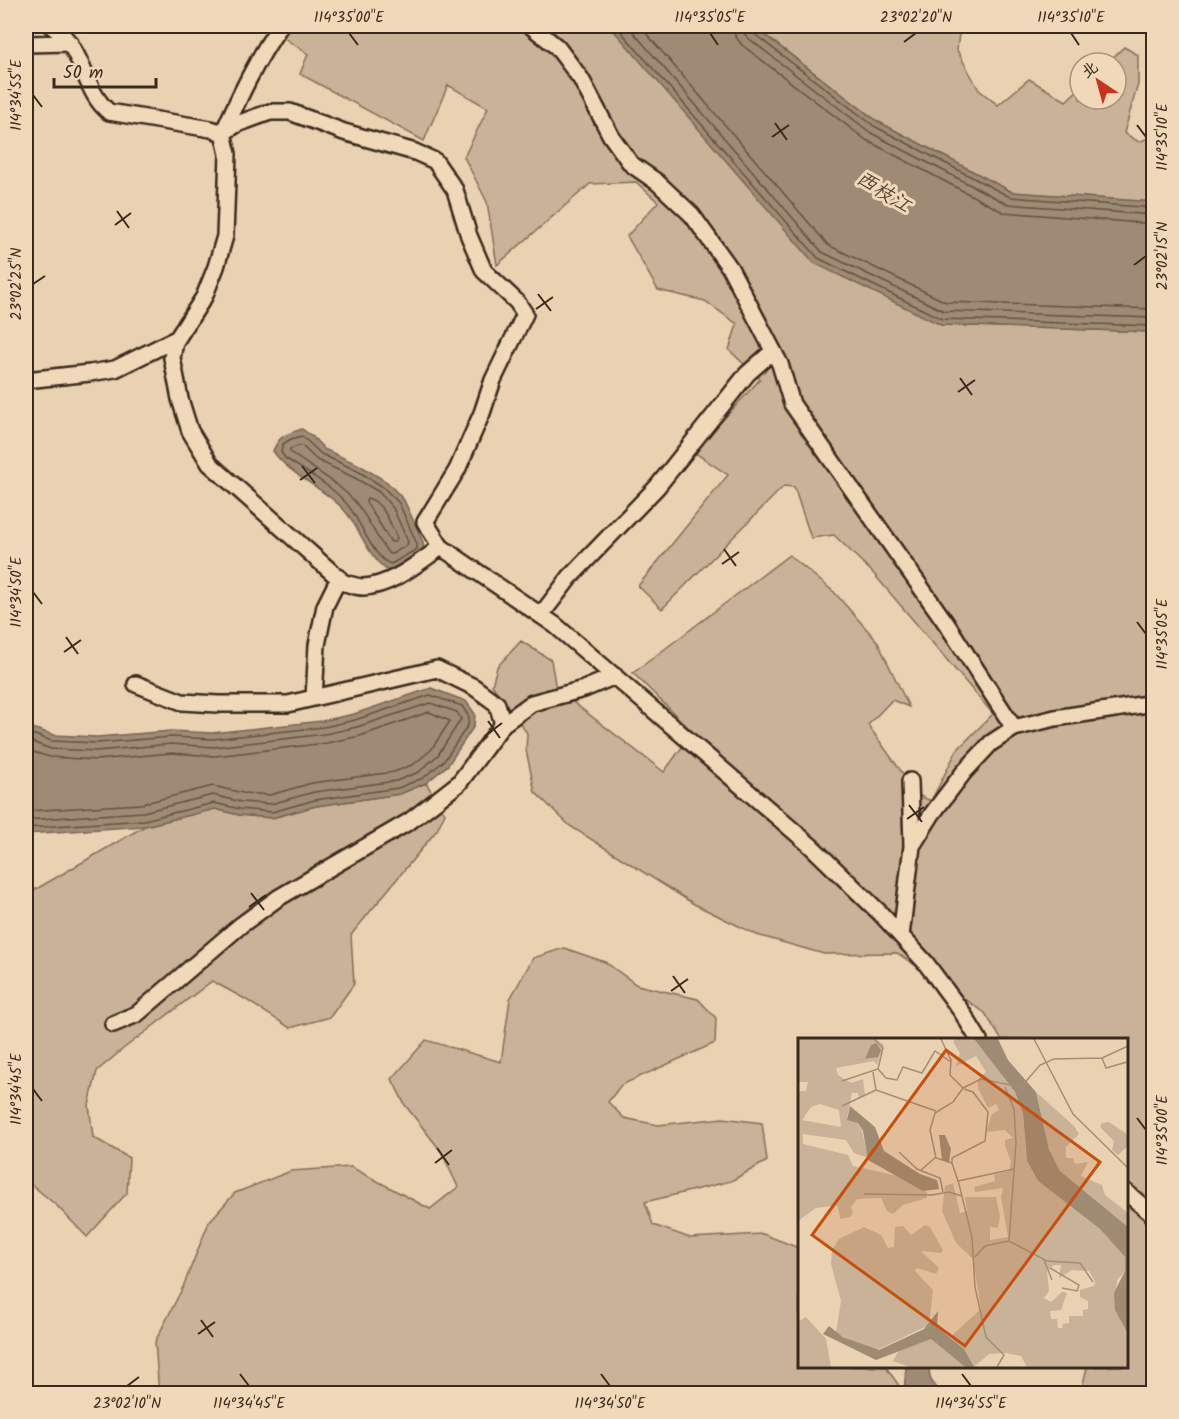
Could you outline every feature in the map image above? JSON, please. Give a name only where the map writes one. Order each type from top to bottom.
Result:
[{"type":"street","points":[[52,26],[76,50],[100,104],[109,112],[223,133]]},
{"type":"street","points":[[280,26],[255,66],[223,133],[228,154],[225,236],[204,297],[176,339],[172,358],[180,399],[190,432],[210,464],[344,583],[361,587],[384,582],[409,569],[441,547]]},
{"type":"street","points":[[531,26],[557,47],[581,79],[611,136],[631,164],[657,182],[692,215],[730,268],[780,364],[792,404],[948,626],[1014,728]]},
{"type":"street","points":[[26,45],[70,43]]},
{"type":"street","points":[[223,133],[237,124],[270,112],[290,112],[344,132],[435,160],[454,190],[469,236],[484,271],[517,302],[525,314],[494,380],[457,470],[425,522],[441,547],[541,615],[811,846],[925,962],[950,995],[977,1038]]},
{"type":"street","points":[[26,380],[115,369],[176,339]]},
{"type":"street","points":[[541,615],[570,578],[657,487],[747,374],[773,351]]},
{"type":"street","points":[[314,698],[317,645],[326,606],[339,578]]},
{"type":"street","points":[[136,684],[182,702],[288,704],[437,669],[474,687],[497,705],[503,724]]},
{"type":"street","points":[[113,1024],[137,1014],[241,925],[278,898],[401,826],[435,802],[459,783],[503,724],[532,703],[584,689],[615,676]]},
{"type":"street","points":[[912,846],[932,814],[964,772],[991,743],[1014,728],[1055,718],[1154,703]]},
{"type":"street","points":[[901,936],[912,846],[909,781]]},
{"type":"street","points":[[1128,1194],[1154,1216]]},
{"type":"shaded area","points":[[266,26],[605,26],[616,33],[941,325],[1153,332],[1153,1393],[1081,1393],[1087,1368],[1128,1368],[1128,1038],[1000,1038],[985,1013],[897,953],[824,954],[757,935],[694,904],[570,826],[535,792],[526,750],[527,733],[492,685],[497,667],[521,641],[551,660],[556,689],[664,772],[693,732],[633,673],[789,555],[834,592],[877,641],[909,707],[892,700],[868,725],[918,795],[931,801],[957,750],[993,714],[873,573],[834,535],[811,538],[794,487],[784,486],[662,609],[638,586],[728,475],[694,452],[760,379],[729,350],[737,324],[705,301],[658,290],[627,236],[658,202],[636,182],[590,184],[497,265],[487,202],[464,157],[488,108],[448,85],[424,141],[300,74],[308,54]]},
{"type":"shaded area","points":[[753,26],[960,26],[957,50],[979,90],[998,105],[1029,79],[1066,101],[1068,99],[1068,111],[1128,111],[1128,51],[1120,51],[1124,47],[1138,55],[1138,84],[1124,133],[1139,142],[1153,136],[1153,202],[1012,192],[877,121]]},
{"type":"shaded area","points":[[426,783],[445,813],[437,830],[351,935],[354,984],[330,1017],[290,1028],[212,981],[97,1071],[89,1105],[93,1137],[129,1158],[127,1193],[87,1237],[57,1206],[26,1180],[26,895],[145,826],[215,809],[239,815],[272,818],[316,806],[400,794]]},
{"type":"shaded area","points":[[564,948],[605,962],[637,985],[698,999],[716,1018],[715,1043],[621,1085],[608,1102],[624,1118],[658,1125],[723,1118],[762,1123],[767,1161],[731,1181],[645,1202],[653,1225],[690,1238],[763,1234],[798,1248],[798,1368],[887,1368],[904,1393],[159,1393],[155,1342],[183,1287],[209,1222],[235,1193],[291,1171],[351,1167],[430,1209],[458,1187],[441,1151],[405,1105],[392,1079],[426,1040],[501,1062],[510,999],[533,958]]},
{"type":"water","name":"西枝江","points":[[605,26],[753,26],[877,121],[1012,192],[1153,202],[1153,332],[941,325],[814,263],[616,33]]},
{"type":"water","points":[[302,429],[324,449],[361,466],[387,482],[404,500],[423,542],[424,551],[389,572],[381,566],[345,511],[289,468],[273,451],[281,438]]},
{"type":"water","points":[[431,688],[466,701],[475,714],[474,726],[448,765],[426,783],[400,794],[316,806],[272,818],[239,815],[215,809],[145,826],[26,834],[26,726],[54,735],[97,737],[171,731],[212,733],[322,721],[354,714]]},
{"type":"water","points":[[906,1368],[928,1368],[931,1380],[939,1393],[904,1393]]}]
